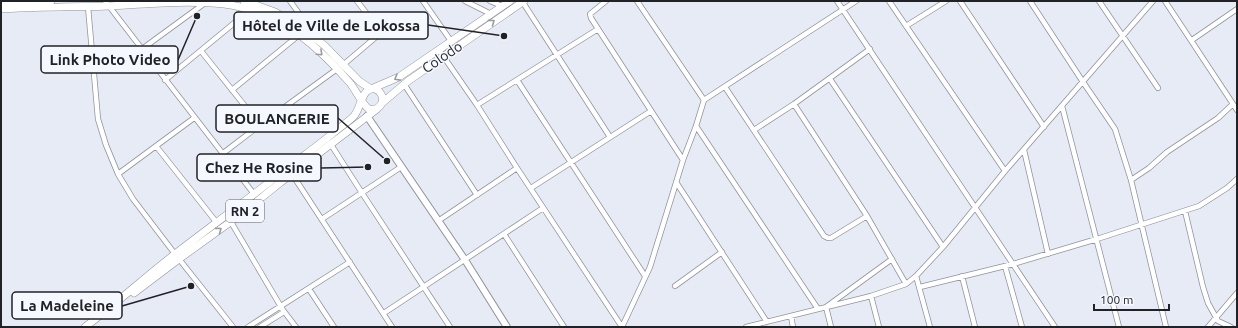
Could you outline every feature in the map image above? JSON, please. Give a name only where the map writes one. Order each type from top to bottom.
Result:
[{"type":"main road","points":[[1,3],[51,1]]},
{"type":"main road","points":[[244,1],[275,12],[302,32],[320,52],[371,89],[377,90],[381,93],[383,98],[381,105],[374,110],[369,109],[364,105],[340,67]]},
{"type":"main road","name":"Colodo","points":[[381,105],[441,53],[452,41],[510,1]]},
{"type":"main road","name":"Colodo","points":[[371,89],[399,77],[441,53],[523,1]]},
{"type":"main road","points":[[1,9],[88,7],[107,4],[205,2],[224,4],[250,10],[302,32]]},
{"type":"main road","points":[[362,100],[366,91],[371,89]]},
{"type":"main road","name":"RN 2","points":[[85,327],[136,292],[217,223],[354,116],[362,100]]},
{"type":"main road","name":"RN 2","points":[[177,257],[231,222],[381,105]]},
{"type":"main road","points":[[367,116],[465,260],[507,327]]},
{"type":"street","points":[[232,90],[308,26],[290,1]]},
{"type":"street","points":[[357,1],[381,32]]},
{"type":"street","points":[[423,1],[452,41]]},
{"type":"street","points":[[465,1],[491,14]]},
{"type":"street","points":[[490,1],[502,6]]},
{"type":"street","points":[[523,1],[610,137]]},
{"type":"street","points":[[606,1],[590,14],[591,18],[683,160]]},
{"type":"street","points":[[637,1],[704,100]]},
{"type":"street","points":[[837,1],[1055,327]]},
{"type":"street","points":[[622,327],[650,267],[683,160],[704,100],[856,1]]},
{"type":"street","points":[[889,1],[1005,172]]},
{"type":"street","points":[[906,26],[946,1]]},
{"type":"street","points":[[960,1],[1044,127]]},
{"type":"street","points":[[1030,1],[1115,129],[1131,180],[1166,327]]},
{"type":"street","points":[[1099,1],[1158,88]]},
{"type":"street","points":[[746,327],[871,296],[906,284],[916,276],[943,247],[1005,172],[1153,1]]},
{"type":"street","points":[[1165,1],[1237,110]]},
{"type":"street","points":[[142,49],[205,2]]},
{"type":"street","points":[[107,4],[254,194]]},
{"type":"street","points":[[88,7],[98,119],[106,145],[118,174],[133,199],[233,327]]},
{"type":"street","points":[[1192,40],[1237,9]]},
{"type":"street","points":[[165,80],[250,10]]},
{"type":"street","points":[[222,154],[340,67],[396,20]]},
{"type":"street","points":[[477,105],[598,29]]},
{"type":"street","points":[[754,130],[830,79],[870,49]]},
{"type":"street","points":[[201,51],[260,125]]},
{"type":"street","points":[[441,53],[477,105],[622,327]]},
{"type":"street","points":[[830,79],[943,247]]},
{"type":"street","points":[[517,80],[645,276]]},
{"type":"street","points":[[404,84],[477,195]]},
{"type":"street","points":[[725,87],[824,236],[831,238],[867,216]]},
{"type":"street","points":[[794,104],[867,216],[906,284]]},
{"type":"street","points":[[1131,180],[1150,168],[1167,152],[1218,118],[1233,104]]},
{"type":"street","points":[[1062,106],[1119,327]]},
{"type":"street","points":[[531,188],[651,111]]},
{"type":"street","points":[[118,174],[194,118]]},
{"type":"street","points":[[696,126],[818,309]]},
{"type":"street","points":[[330,144],[450,327]]},
{"type":"street","points":[[156,146],[217,223]]},
{"type":"street","points":[[1024,150],[1048,254]]},
{"type":"street","points":[[322,219],[401,166]]},
{"type":"street","points":[[438,221],[517,168]]},
{"type":"street","points":[[292,174],[392,327]]},
{"type":"street","points":[[920,286],[1013,264],[1185,211],[1206,203],[1237,179]]},
{"type":"street","points":[[676,182],[767,322]]},
{"type":"street","points":[[384,313],[543,208]]},
{"type":"street","points":[[1185,211],[1208,303],[1221,324],[1231,327]]},
{"type":"street","points":[[231,222],[284,312],[260,327]]},
{"type":"street","points":[[504,234],[564,327]]},
{"type":"street","points":[[675,286],[722,252]]},
{"type":"street","points":[[826,307],[892,259]]},
{"type":"street","points":[[248,327],[350,262]]},
{"type":"street","points":[[1005,266],[1022,327]]},
{"type":"street","points":[[916,276],[920,286],[930,327]]},
{"type":"street","points":[[962,276],[975,327]]},
{"type":"street","points":[[309,289],[334,327]]},
{"type":"street","points":[[1208,327],[1237,293]]},
{"type":"street","points":[[871,296],[879,327]]},
{"type":"street","points":[[281,307],[296,327]]},
{"type":"street","points":[[826,307],[831,327]]},
{"type":"street","points":[[791,316],[793,327]]},
{"type":"place","name":"Link Photo Video","points":[[197,16]]},
{"type":"place","name":"Hôtel de Ville de Lokossa","points":[[504,36]]},
{"type":"place","name":"BOULANGERIE","points":[[387,161]]},
{"type":"place","name":"Chez He Rosine","points":[[368,167]]},
{"type":"place","name":"La Madeleine","points":[[191,286]]}]
